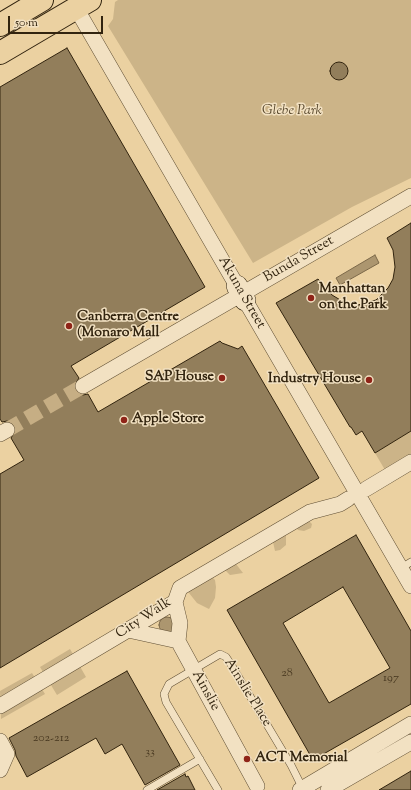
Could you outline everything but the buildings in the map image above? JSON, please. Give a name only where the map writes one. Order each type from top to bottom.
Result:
[{"type":"main road","points":[[0,25],[42,0]]},
{"type":"main road","points":[[0,53],[79,3]]},
{"type":"street","name":"Akuna Street","points":[[79,3],[241,293],[406,565],[411,586]]},
{"type":"street","name":"Bunda Street","points":[[83,386],[241,293],[411,196]]},
{"type":"street","points":[[366,489],[411,462]]},
{"type":"street","name":"City Walk","points":[[0,706],[175,602],[180,588],[310,512],[340,504],[348,499]]},
{"type":"street","points":[[128,630],[178,641],[180,623],[175,602]]},
{"type":"street","name":"Ainslie","points":[[178,641],[257,786]]},
{"type":"street","points":[[302,790],[411,724]]},
{"type":"street","points":[[0,741],[7,754],[0,770]]},
{"type":"street","points":[[328,790],[411,742]]},
{"type":"lane","name":"Ainslie Place","points":[[218,790],[164,698],[165,689],[169,684],[218,654],[226,657],[291,764],[302,790]]},
{"type":"lane","points":[[147,790],[200,759]]},
{"type":"green space","name":"Glebe Park","points":[[118,0],[411,0],[411,178],[352,207],[253,263],[108,26],[113,19],[115,2]]},
{"type":"green space","points":[[411,431],[411,455],[385,470],[375,453]]},
{"type":"green space","points":[[306,518],[312,524],[311,528],[304,531],[298,530],[297,528]]},
{"type":"green space","points":[[286,535],[286,545],[280,550],[275,551],[273,542]]},
{"type":"green space","points":[[236,564],[243,573],[230,575],[223,568]]},
{"type":"green space","points":[[213,578],[215,580],[216,587],[215,598],[209,609],[197,603],[185,588],[203,579]]},
{"type":"green space","points":[[70,649],[86,677],[57,695],[40,667]]},
{"type":"green space","points":[[32,673],[45,694],[1,719],[0,691]]},
{"type":"shaded area","points":[[375,255],[379,263],[340,285],[336,278]]},
{"type":"shaded area","points":[[164,617],[170,617],[175,622],[173,631],[170,633],[164,633],[159,628],[159,622]]},
{"type":"tunnel","points":[[7,430],[83,386]]},
{"type":"place","name":"Manhattan on the Park","points":[[311,298]]},
{"type":"place","name":"Canberra Centre (Monaro Mall","points":[[69,326]]},
{"type":"place","name":"SAP House","points":[[222,378]]},
{"type":"place","name":"Industry House","points":[[369,380]]},
{"type":"place","name":"Apple Store","points":[[124,420]]},
{"type":"place","name":"ACT Memorial","points":[[247,759]]}]
